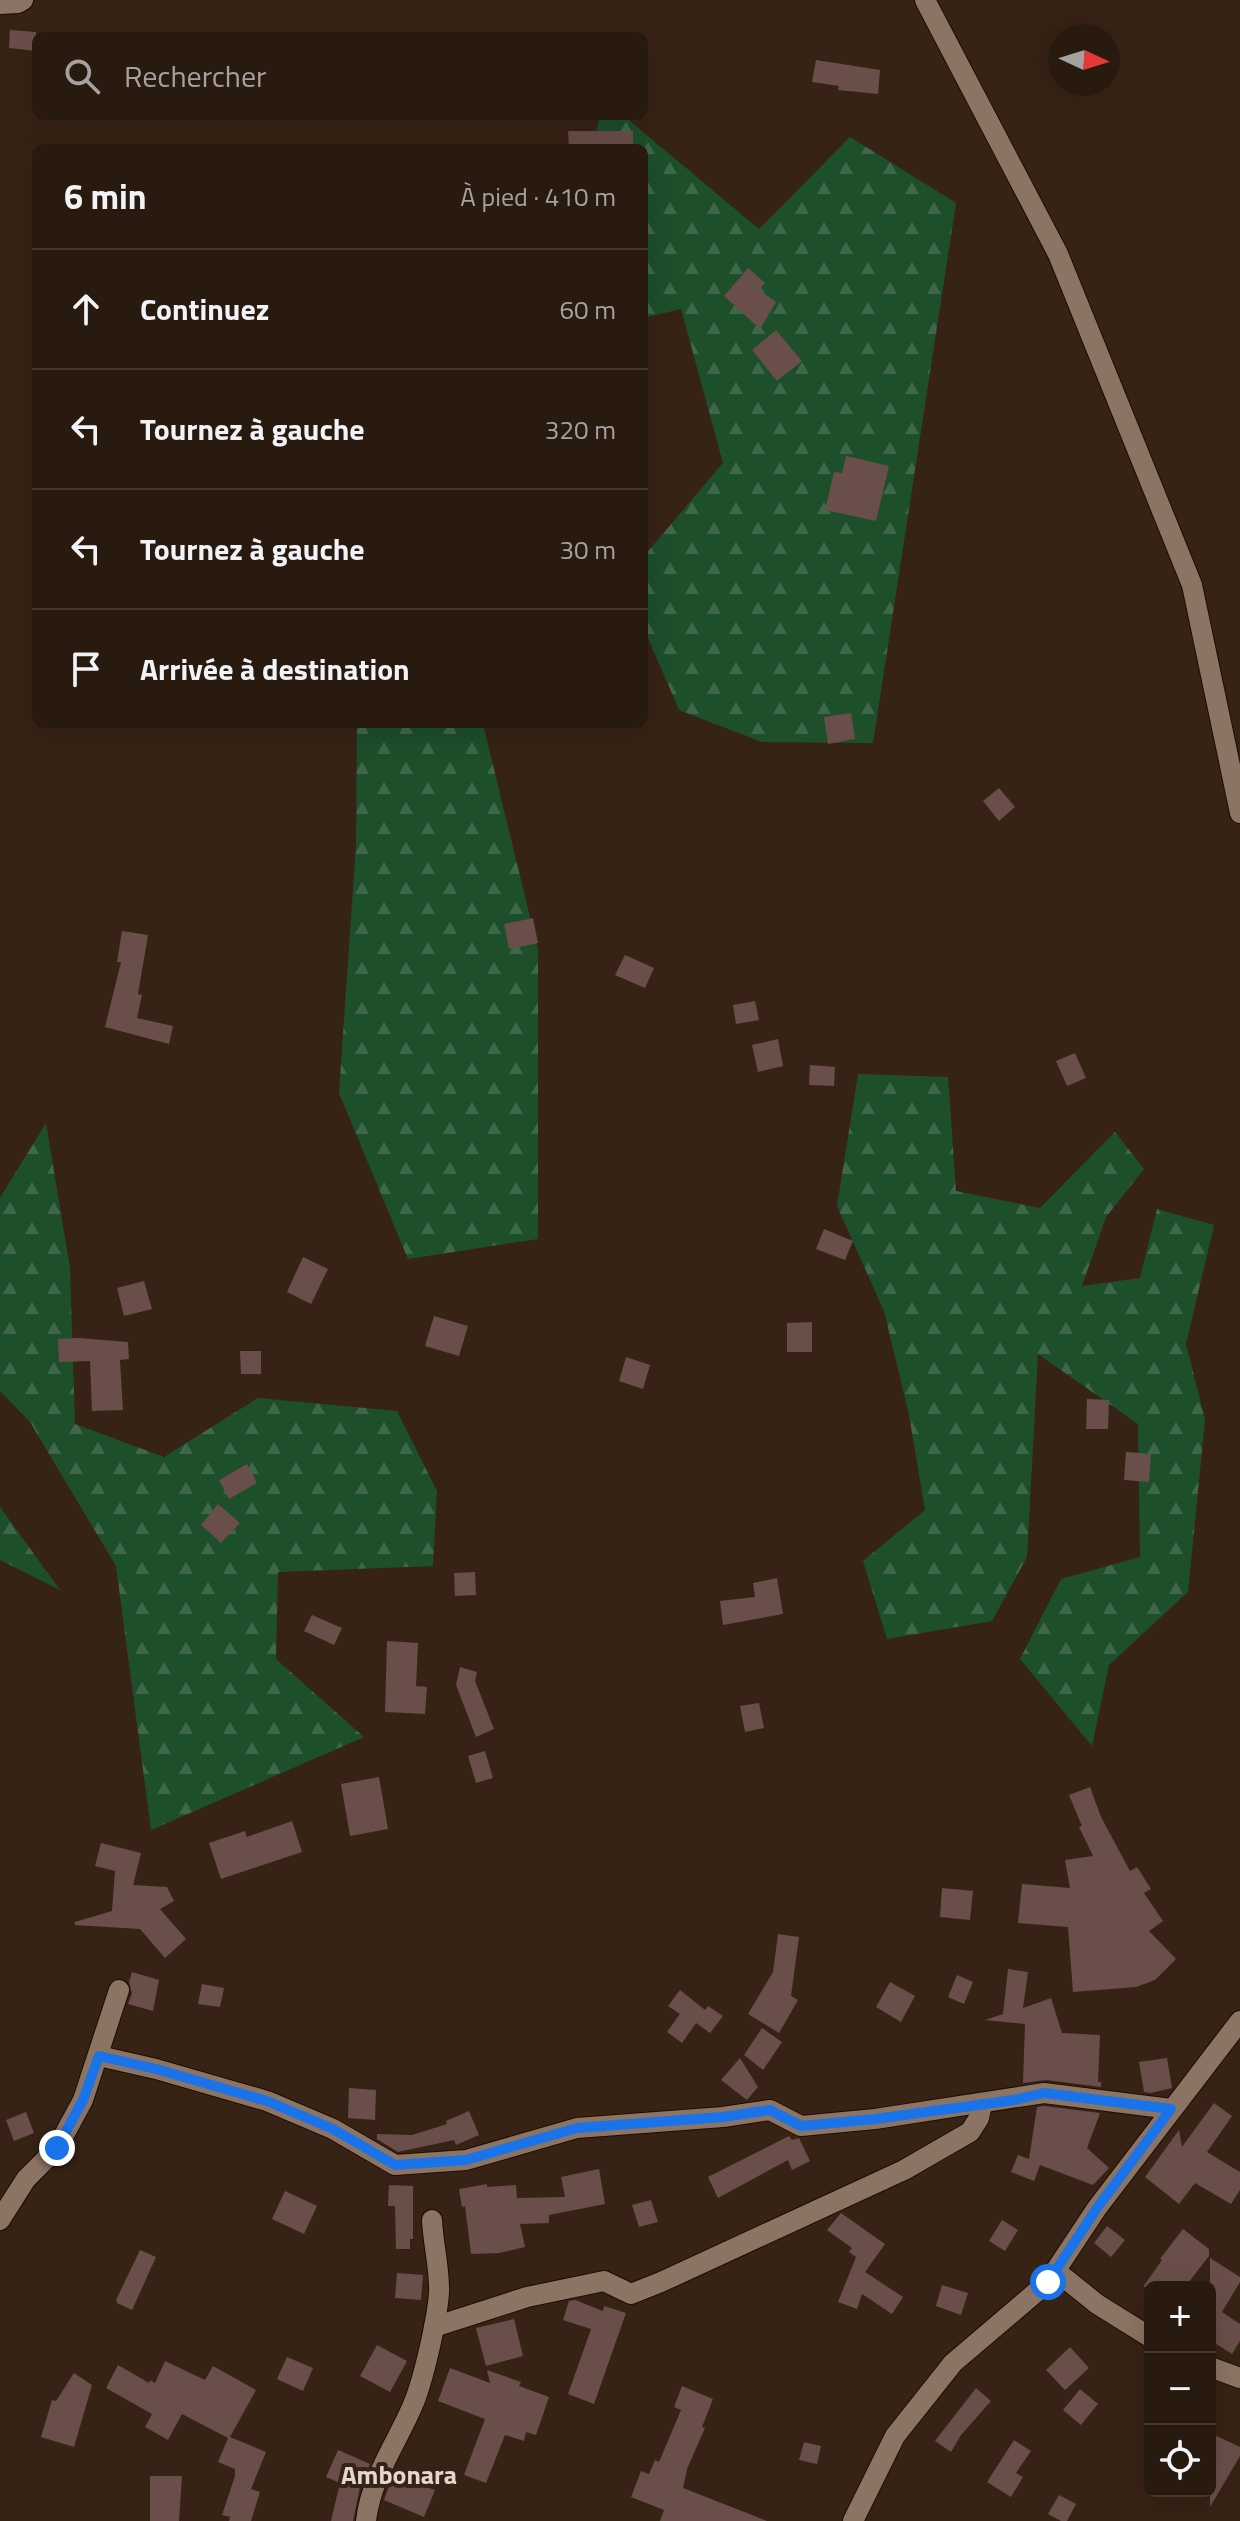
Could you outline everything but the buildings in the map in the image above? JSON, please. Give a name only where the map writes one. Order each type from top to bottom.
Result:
[{"type":"street","points":[[0,4],[23,0]]},
{"type":"street","points":[[925,0],[1058,254],[1192,585],[1240,813]]},
{"type":"street","points":[[0,2220],[26,2179],[57,2148],[83,2100],[119,1990]]},
{"type":"street","points":[[853,2521],[895,2436],[953,2363],[1048,2282],[1097,2208],[1240,2021]]},
{"type":"street","points":[[99,2056],[267,2101],[333,2129],[395,2165],[466,2160],[577,2128],[723,2117],[770,2110],[801,2126],[982,2104],[1044,2093],[1171,2109]]},
{"type":"street","points":[[434,2327],[527,2297],[604,2281],[631,2294],[661,2282],[904,2170],[970,2132],[979,2118],[982,2104]]},
{"type":"street","points":[[366,2521],[368,2498],[386,2454],[413,2406],[434,2327],[439,2291],[432,2220]]},
{"type":"street","points":[[1056,2271],[1097,2304],[1144,2333]]},
{"type":"street","points":[[1216,2369],[1240,2378]]},
{"type":"green space","points":[[599,120],[629,120],[759,229],[850,137],[956,203],[873,743],[762,742],[679,710],[648,638],[648,551],[723,463],[681,309],[648,317],[648,144],[593,144]]},
{"type":"green space","points":[[357,728],[484,728],[538,950],[538,1239],[408,1259],[339,1093],[356,845]]},
{"type":"green space","points":[[858,1074],[948,1077],[956,1191],[1040,1208],[1115,1132],[1144,1169],[1106,1217],[1082,1286],[1140,1278],[1157,1209],[1214,1225],[1186,1344],[1205,1420],[1188,1592],[1109,1665],[1092,1746],[1020,1659],[1061,1579],[1140,1557],[1138,1424],[1038,1354],[1027,1557],[992,1621],[887,1639],[863,1561],[925,1510],[909,1415],[884,1311],[837,1206]]},
{"type":"green space","points":[[46,1123],[70,1268],[75,1424],[164,1457],[258,1398],[397,1411],[437,1491],[433,1566],[278,1572],[276,1659],[364,1737],[151,1830],[116,1566],[30,1422],[0,1391],[0,1198]]},
{"type":"green space","points":[[0,1507],[60,1590],[0,1560]]},
{"type":"district","name":"Ambonara","points":[[399,2475]]},
{"type":"route","points":[[57,2148],[83,2100],[99,2056],[267,2101],[333,2129],[395,2165],[466,2160],[577,2128],[723,2117],[770,2110],[801,2126],[875,2119],[1044,2093],[1171,2109],[1097,2208],[1048,2282]]}]
